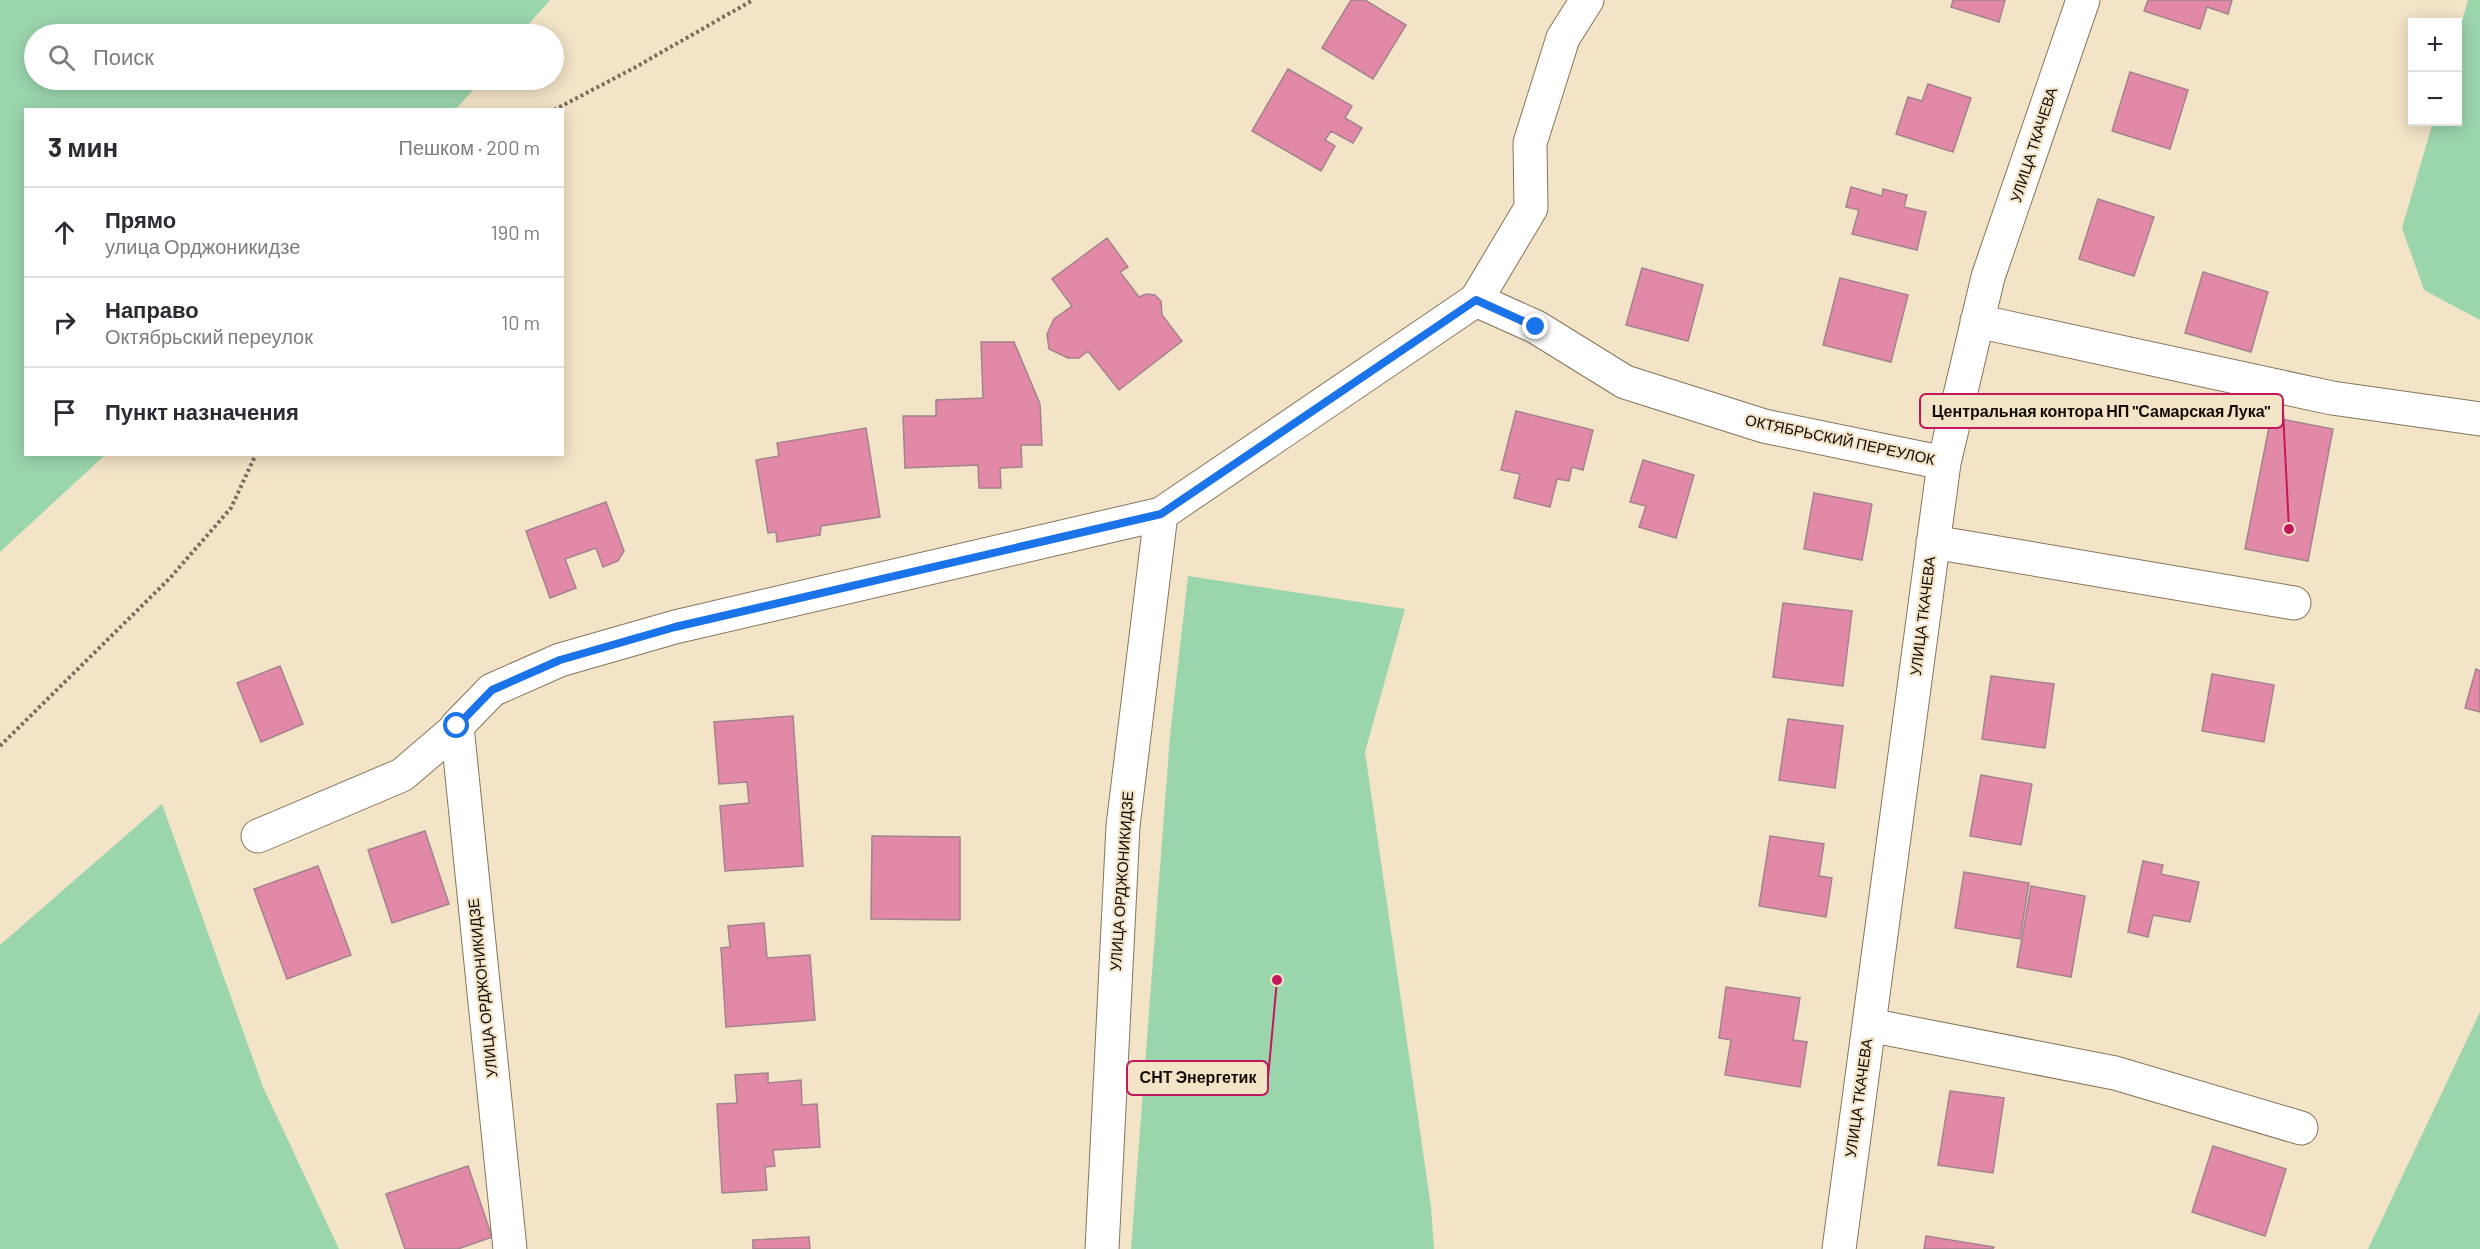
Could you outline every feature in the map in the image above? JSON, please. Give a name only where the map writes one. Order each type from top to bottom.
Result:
[{"type":"street","points":[[258,836],[402,775],[457,728],[492,690],[560,660],[675,627],[1161,514],[1476,300],[1531,208],[1530,143],[1563,38],[1587,0]]},
{"type":"street","name":"УЛИЦА ТКАЧЕВА","points":[[1839,1249],[1944,463],[1988,277],[2082,0]]},
{"type":"street","name":"ОКТЯБРЬСКИЙ ПЕРЕУЛОК","points":[[1476,300],[1536,327],[1625,382],[1764,426],[1944,463]]},
{"type":"street","points":[[1977,321],[2332,398],[2480,419]]},
{"type":"street","name":"УЛИЦА ОРДЖОНИКИДЗЕ","points":[[1102,1249],[1123,825],[1161,514]]},
{"type":"street","points":[[1933,542],[2295,603]]},
{"type":"street","name":"УЛИЦА ОРДЖОНИКИДЗЕ","points":[[457,728],[510,1249]]},
{"type":"street","points":[[1869,1024],[2115,1073],[2301,1128]]},
{"type":"path","points":[[558,108],[634,68],[753,0]]},
{"type":"path","points":[[0,746],[170,578],[231,508],[255,456]]},
{"type":"green space","points":[[0,0],[550,0],[529,24],[24,24],[24,90],[473,90],[457,108],[24,108],[24,456],[104,456],[0,552]]},
{"type":"green space","points":[[2468,0],[2480,0],[2480,320],[2424,290],[2402,228],[2432,126],[2462,126],[2462,21]]},
{"type":"green space","points":[[1188,576],[1405,609],[1365,752],[1431,1207],[1434,1249],[1131,1249],[1170,736]]},
{"type":"green space","points":[[162,804],[263,1087],[339,1249],[0,1249],[0,945]]},
{"type":"green space","points":[[2480,1012],[2480,1249],[2368,1249]]},
{"type":"building","points":[[1351,0],[1365,0],[1406,25],[1373,79],[1322,48]]},
{"type":"building","points":[[1953,0],[2005,0],[1999,22],[1951,7]]},
{"type":"building","points":[[2148,0],[2232,0],[2228,14],[2207,7],[2200,29],[2144,11]]},
{"type":"building","points":[[1288,69],[1352,106],[1345,118],[1362,128],[1353,143],[1331,131],[1325,140],[1335,146],[1321,171],[1252,131]]},
{"type":"building","points":[[2130,72],[2188,90],[2170,149],[2112,131]]},
{"type":"building","points":[[1928,84],[1971,98],[1953,152],[1896,134],[1908,97],[1922,101]]},
{"type":"building","points":[[1851,187],[1882,196],[1883,189],[1907,195],[1904,207],[1926,212],[1917,250],[1852,234],[1859,210],[1846,207]]},
{"type":"building","points":[[2098,199],[2154,217],[2134,276],[2079,259]]},
{"type":"building","points":[[1107,238],[1128,267],[1120,272],[1139,297],[1146,294],[1155,295],[1161,301],[1162,315],[1182,341],[1119,390],[1088,351],[1079,358],[1068,358],[1049,349],[1047,334],[1054,319],[1072,306],[1052,279]]},
{"type":"building","points":[[1642,268],[1703,285],[1688,341],[1626,325]]},
{"type":"building","points":[[2203,272],[2268,292],[2251,352],[2185,333]]},
{"type":"building","points":[[1840,278],[1908,295],[1891,362],[1823,345]]},
{"type":"building","points":[[981,342],[1014,342],[1040,404],[1042,445],[1021,445],[1022,467],[1000,468],[1001,488],[979,488],[978,465],[905,468],[903,416],[936,416],[936,400],[983,398]]},
{"type":"building","points":[[1516,411],[1593,430],[1583,470],[1572,467],[1569,481],[1557,479],[1550,507],[1514,498],[1520,474],[1501,470]]},
{"type":"building","points":[[2271,417],[2333,429],[2308,561],[2245,549]]},
{"type":"building","points":[[866,428],[880,517],[821,526],[820,535],[777,542],[776,532],[768,533],[756,460],[779,456],[777,443]]},
{"type":"building","points":[[1643,460],[1694,475],[1676,538],[1639,527],[1646,506],[1630,502]]},
{"type":"building","points":[[1814,493],[1872,504],[1862,560],[1804,549]]},
{"type":"building","points":[[606,502],[624,551],[618,561],[603,567],[596,548],[565,559],[576,588],[550,598],[526,531]]},
{"type":"building","points":[[1783,603],[1852,611],[1843,686],[1773,677]]},
{"type":"building","points":[[280,666],[303,724],[261,742],[237,683]]},
{"type":"building","points":[[2476,669],[2480,671],[2480,712],[2465,708]]},
{"type":"building","points":[[2212,674],[2274,685],[2264,742],[2202,731]]},
{"type":"building","points":[[1991,676],[2054,684],[2045,748],[1982,739]]},
{"type":"building","points":[[793,716],[803,866],[725,871],[720,806],[749,803],[747,782],[719,784],[714,722]]},
{"type":"building","points":[[1788,719],[1843,726],[1835,788],[1779,780]]},
{"type":"building","points":[[1981,775],[2032,784],[2021,845],[1970,836]]},
{"type":"building","points":[[425,831],[449,904],[392,923],[368,850]]},
{"type":"building","points":[[872,836],[960,837],[960,920],[871,919]]},
{"type":"building","points":[[1770,836],[1824,844],[1819,876],[1832,878],[1826,917],[1759,906]]},
{"type":"building","points":[[2143,861],[2163,865],[2161,874],[2199,882],[2190,922],[2153,915],[2148,937],[2128,932]]},
{"type":"building","points":[[318,866],[351,955],[287,979],[254,889]]},
{"type":"building","points":[[1964,872],[2029,883],[2020,939],[1955,928]]},
{"type":"building","points":[[2031,886],[2085,896],[2071,977],[2017,967]]},
{"type":"building","points":[[764,923],[767,958],[810,955],[815,1020],[726,1027],[721,948],[730,947],[728,926]]},
{"type":"building","points":[[1726,987],[1800,998],[1793,1040],[1807,1042],[1800,1087],[1725,1075],[1731,1040],[1719,1038]]},
{"type":"building","points":[[768,1073],[768,1083],[801,1080],[802,1105],[817,1104],[820,1147],[773,1150],[775,1166],[765,1167],[767,1190],[722,1193],[717,1104],[737,1103],[735,1075]]},
{"type":"building","points":[[1950,1091],[2004,1098],[1993,1173],[1938,1165]]},
{"type":"building","points":[[2213,1146],[2286,1169],[2265,1236],[2192,1212]]},
{"type":"building","points":[[468,1166],[492,1237],[458,1249],[405,1249],[386,1194]]},
{"type":"building","points":[[1926,1236],[1994,1247],[1993,1249],[1924,1249]]},
{"type":"building","points":[[809,1237],[810,1249],[753,1249],[753,1240]]},
{"type":"place","name":"Центральная контора НП \"Самарская Лука\"","points":[[2289,529]]},
{"type":"place","name":"СНТ Энергетик","points":[[1277,980]]},
{"type":"route","points":[[457,726],[492,690],[560,660],[675,627],[1161,514],[1476,300],[1536,327]]}]
